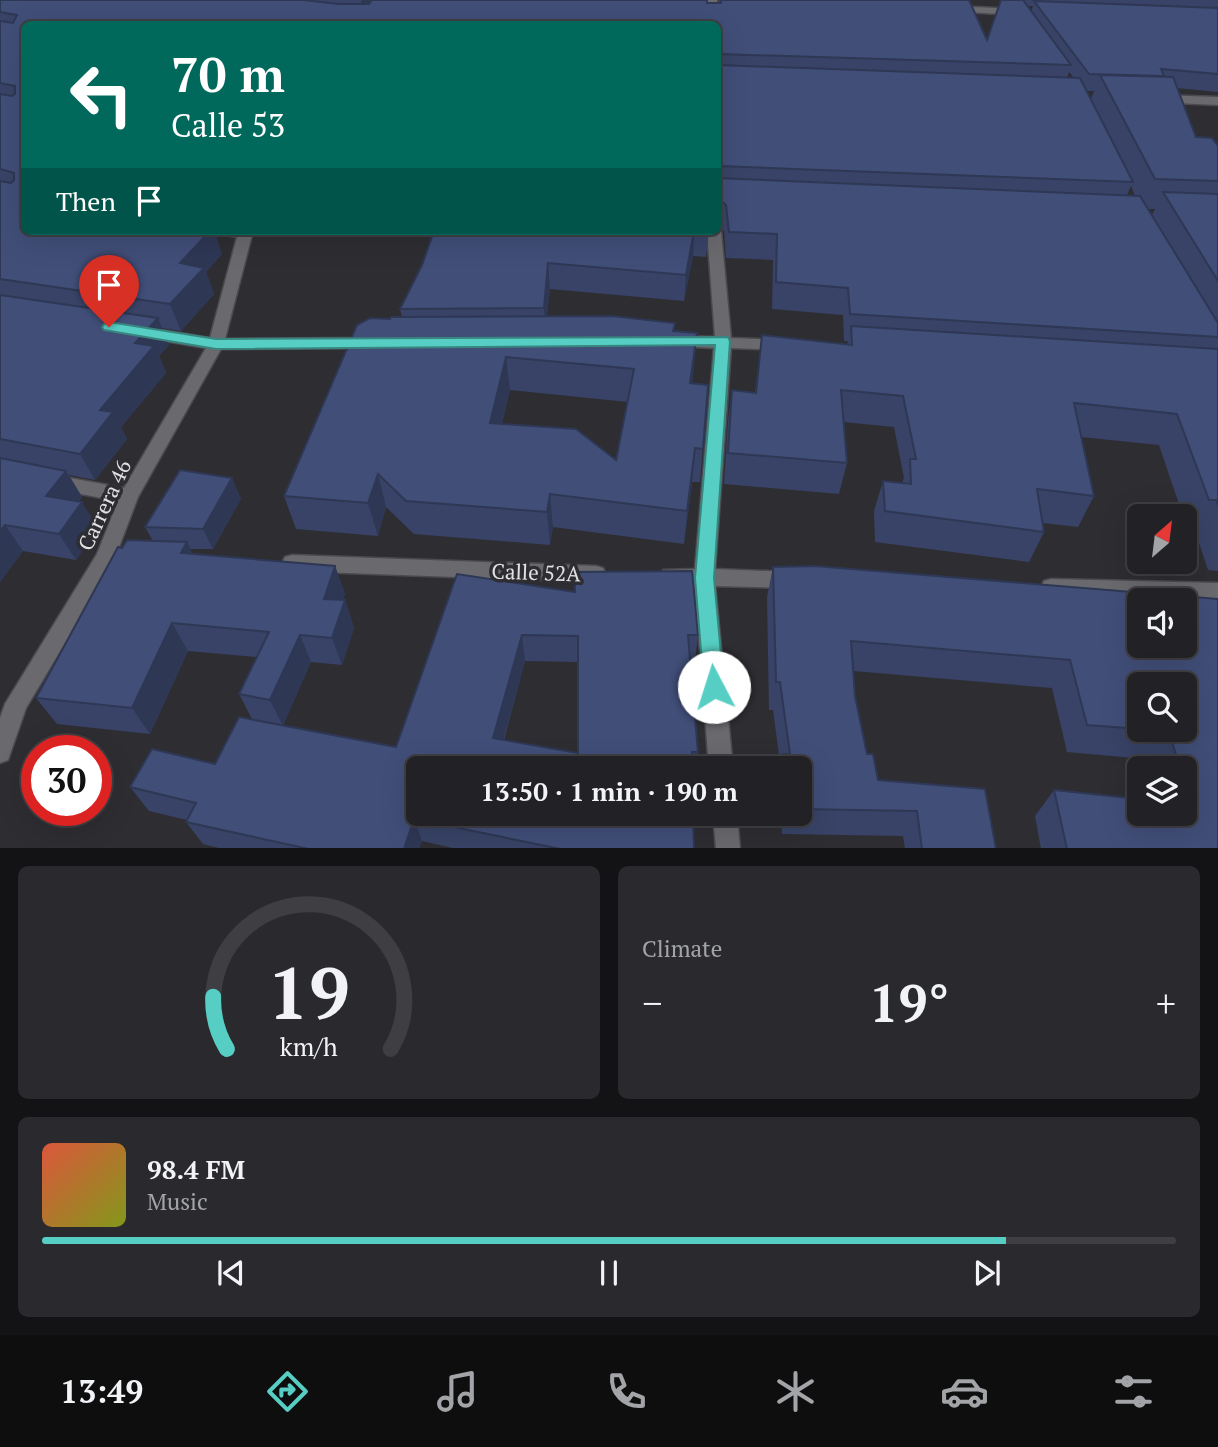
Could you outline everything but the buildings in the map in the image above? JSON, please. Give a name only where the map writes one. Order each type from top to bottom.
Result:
[{"type":"street","points":[[712,0],[712,21]]},
{"type":"street","points":[[934,8],[1024,16]]},
{"type":"street","points":[[1141,99],[1218,101]]},
{"type":"street","name":"Carrera 46","points":[[0,751],[8,702],[113,557],[130,496],[216,344],[245,235]]},
{"type":"street","points":[[713,235],[723,341],[704,578],[720,756]]},
{"type":"street","points":[[122,329],[216,344],[394,343]]},
{"type":"street","points":[[654,341],[723,341],[806,346]]},
{"type":"street","points":[[39,479],[130,496]]},
{"type":"street","name":"Calle 52A","points":[[273,563],[621,575]]},
{"type":"street","points":[[649,576],[816,581]]},
{"type":"street","points":[[1038,587],[1218,592]]},
{"type":"street","points":[[726,826],[728,848]]},
{"type":"route","points":[[109,327],[216,344],[723,341],[704,578],[714,687]]}]
